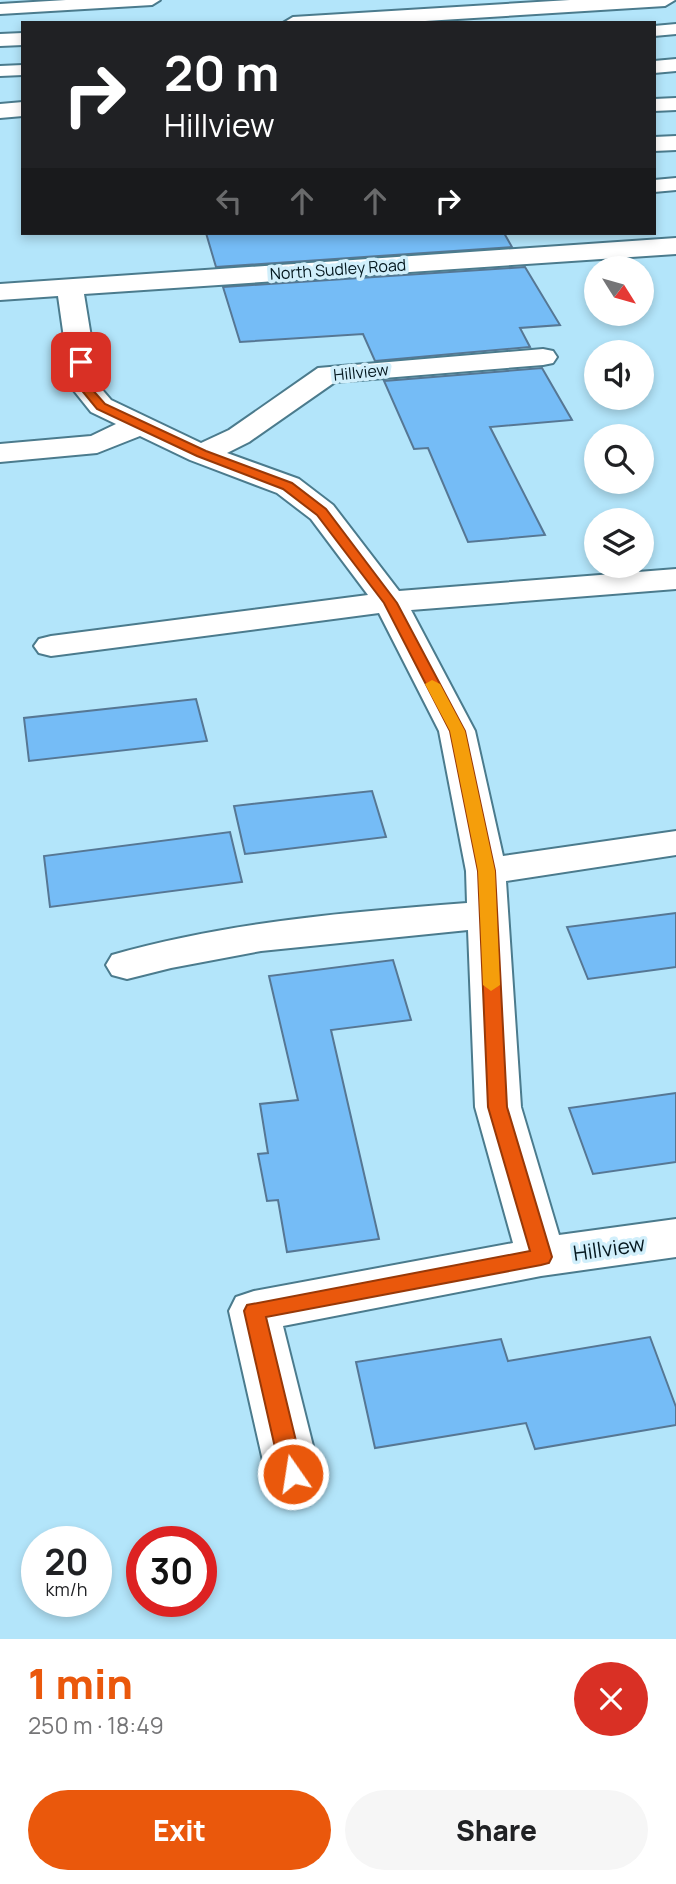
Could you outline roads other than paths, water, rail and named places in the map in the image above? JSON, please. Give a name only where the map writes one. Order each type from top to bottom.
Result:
[{"type":"street","points":[[287,0],[298,21]]},
{"type":"street","points":[[331,21],[665,0]]},
{"type":"street","points":[[0,40],[21,39]]},
{"type":"street","points":[[656,67],[676,65]]},
{"type":"street","points":[[0,111],[21,109]]},
{"type":"street","points":[[656,144],[676,143]]},
{"type":"street","name":"North Sudley Road","points":[[0,292],[423,252],[676,246]]},
{"type":"street","points":[[70,287],[85,387],[101,406],[201,454],[288,486],[321,512],[390,603],[457,731],[486,871],[498,1107],[541,1257]]},
{"type":"street","name":"Hillview","points":[[201,454],[239,436],[328,374],[543,357]]},
{"type":"street","points":[[0,453],[97,444],[139,425]]},
{"type":"street","points":[[51,646],[390,603],[676,579]]},
{"type":"street","points":[[486,871],[676,843]]},
{"type":"street","points":[[127,965],[170,952],[297,931],[488,915]]},
{"type":"street","name":"Hillview","points":[[293,1474],[254,1311],[541,1257],[676,1238]]},
{"type":"lane","points":[[0,9],[152,0]]},
{"type":"lane","points":[[656,31],[676,29]]},
{"type":"lane","points":[[0,71],[21,70]]},
{"type":"lane","points":[[656,105],[676,104]]},
{"type":"lane","points":[[656,186],[676,184]]}]
